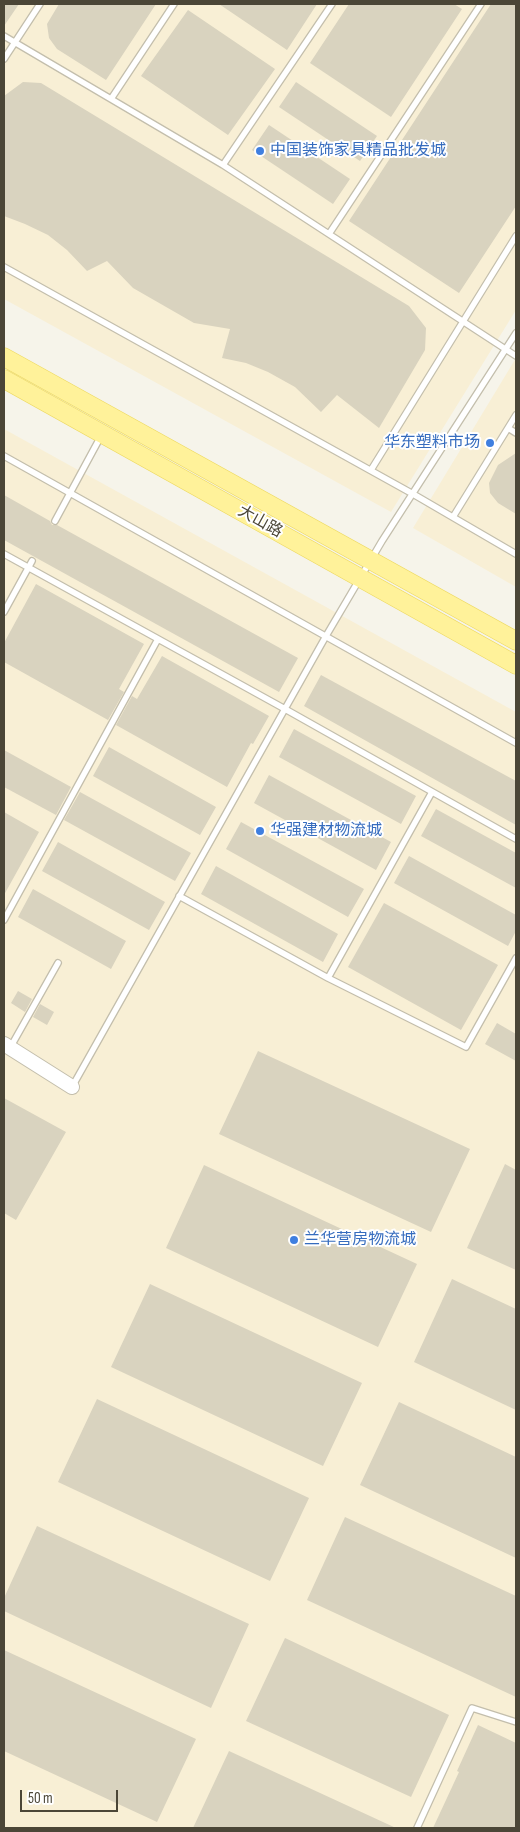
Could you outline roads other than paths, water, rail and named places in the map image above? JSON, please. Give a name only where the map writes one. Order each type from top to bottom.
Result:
[{"type":"main road","name":"大山路","points":[[4,357],[516,641]]},
{"type":"main road","name":"大山路","points":[[4,379],[516,665]]},
{"type":"street","points":[[7,1046],[72,1087]]},
{"type":"lane","points":[[4,59],[40,4]]},
{"type":"lane","points":[[111,99],[174,4]]},
{"type":"lane","points":[[223,165],[332,4]]},
{"type":"lane","points":[[329,234],[481,4]]},
{"type":"lane","points":[[4,36],[223,165],[516,356]]},
{"type":"lane","points":[[371,470],[516,236]]},
{"type":"lane","points":[[4,267],[371,470],[516,554]]},
{"type":"lane","points":[[72,1087],[326,636],[362,578],[382,541],[516,333]]},
{"type":"lane","points":[[453,517],[516,415]]},
{"type":"lane","points":[[508,428],[516,433]]},
{"type":"lane","points":[[55,521],[102,434]]},
{"type":"lane","points":[[4,456],[516,743]]},
{"type":"lane","points":[[4,554],[286,709],[516,839]]},
{"type":"lane","points":[[4,612],[32,561]]},
{"type":"lane","points":[[4,920],[158,639]]},
{"type":"lane","points":[[328,978],[432,792]]},
{"type":"lane","points":[[180,896],[328,978],[466,1048],[516,958]]},
{"type":"lane","points":[[7,1046],[58,962]]},
{"type":"lane","points":[[416,1828],[472,1708],[516,1722]]},
{"type":"place","name":"中国装饰家具精品批发城","points":[[260,151]]},
{"type":"place","name":"华东塑料市场","points":[[490,443]]},
{"type":"place","name":"华强建材物流城","points":[[260,831]]},
{"type":"place","name":"兰华营房物流城","points":[[294,1240]]}]
